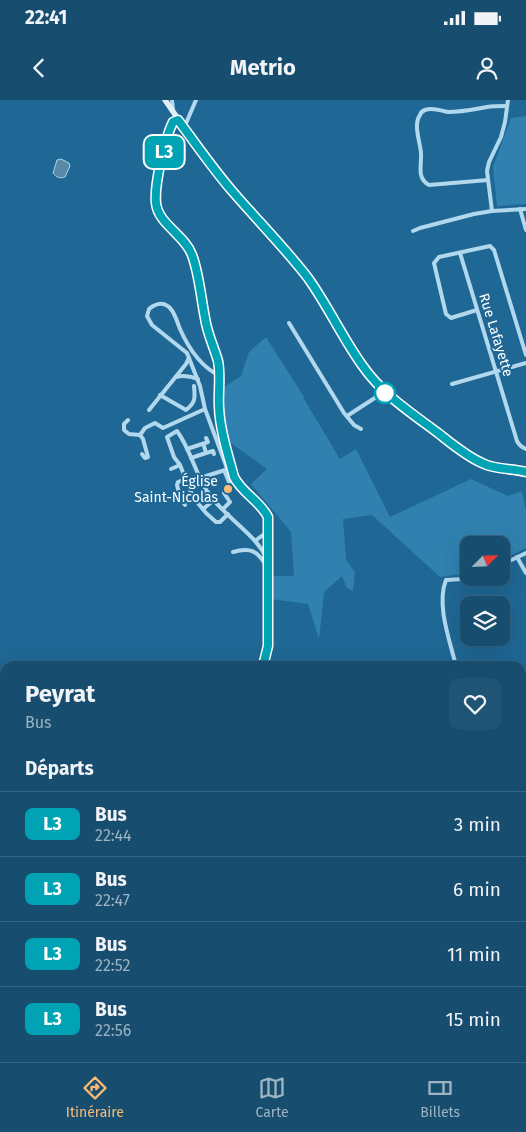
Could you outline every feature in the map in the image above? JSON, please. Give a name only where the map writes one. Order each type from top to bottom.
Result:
[{"type":"main road","points":[[165,100],[203,155],[304,274],[374,382],[384,392],[468,455],[483,464],[526,472]]},
{"type":"street","points":[[172,100],[174,113]]},
{"type":"street","points":[[184,128],[196,100]]},
{"type":"street","points":[[492,211],[487,171],[500,137],[508,100]]},
{"type":"street","points":[[488,180],[429,184],[424,182],[420,171],[421,154],[417,127],[418,117],[425,110],[439,109],[448,112],[507,106]]},
{"type":"street","points":[[178,120],[173,122],[168,132],[156,189],[156,205],[161,217],[192,252],[206,327],[218,361],[220,376],[219,406],[230,479]]},
{"type":"street","points":[[520,209],[526,230]]},
{"type":"street","points":[[413,231],[492,211],[526,209]]},
{"type":"street","points":[[477,310],[451,318],[446,314],[434,263],[439,257],[492,246],[526,355]]},
{"type":"street","name":"Rue Lafayette","points":[[460,253],[517,441],[522,448],[526,449]]},
{"type":"street","points":[[220,376],[198,359],[184,338],[170,308],[164,304],[156,304],[149,309],[147,316],[152,325],[187,353],[198,379],[205,409],[230,479]]},
{"type":"street","points":[[289,323],[347,416],[354,425],[362,429]]},
{"type":"street","points":[[149,410],[189,358]]},
{"type":"street","points":[[452,384],[526,363]]},
{"type":"street","points":[[174,378],[190,376],[198,379]]},
{"type":"street","points":[[160,395],[186,410],[195,400],[194,386]]},
{"type":"street","points":[[347,416],[384,392]]},
{"type":"street","points":[[140,435],[145,428],[155,423],[163,428],[205,409]]},
{"type":"street","points":[[128,420],[124,424],[124,430],[130,434],[140,435]]},
{"type":"street","points":[[228,514],[220,522],[216,522],[194,498],[180,465],[174,457],[167,437],[177,431],[182,438],[198,476],[208,492],[263,550],[268,560]]},
{"type":"street","points":[[140,435],[148,457],[145,458],[142,454]]},
{"type":"street","points":[[187,449],[208,442],[206,438]]},
{"type":"street","points":[[204,446],[206,453]]},
{"type":"street","points":[[191,458],[213,451],[214,454]]},
{"type":"street","points":[[171,469],[180,465]]},
{"type":"street","points":[[198,476],[223,470],[266,513],[269,523],[268,646],[265,661]]},
{"type":"street","points":[[186,480],[177,484],[180,497],[184,503],[208,492]]},
{"type":"street","points":[[190,490],[203,484]]},
{"type":"street","points":[[223,509],[230,502],[225,495]]},
{"type":"street","points":[[203,509],[214,500]]},
{"type":"street","points":[[255,541],[268,532]]},
{"type":"street","points":[[233,552],[247,549],[255,552],[263,559],[268,569]]},
{"type":"street","points":[[510,560],[526,553]]},
{"type":"street","points":[[517,556],[526,573]]},
{"type":"street","points":[[455,661],[446,631],[442,588],[446,580],[460,579]]},
{"type":"shaded area","points":[[526,116],[526,204],[497,206],[493,167],[511,118]]},
{"type":"shaded area","points":[[61,159],[69,163],[70,166],[65,177],[61,178],[53,173],[57,160]]},
{"type":"shaded area","points":[[266,337],[340,459],[356,449],[390,517],[471,479],[508,496],[522,491],[526,511],[526,548],[510,556],[510,536],[460,536],[460,574],[440,577],[372,515],[343,519],[346,560],[355,572],[353,591],[347,588],[342,576],[324,592],[319,639],[308,604],[271,599],[272,576],[294,576],[291,532],[251,484],[267,469],[228,441],[224,421],[223,388],[241,376],[249,352]]},
{"type":"bus line","name":"L3","points":[[265,661],[268,646],[268,517],[234,477],[221,423],[218,361],[206,327],[192,252],[161,217],[156,205],[157,184],[168,132],[173,122],[178,120],[208,162],[308,279],[361,364],[384,392],[468,455],[483,464],[526,472]]},
{"type":"place","name":"Église Saint-Nicolas","points":[[228,489]]}]
